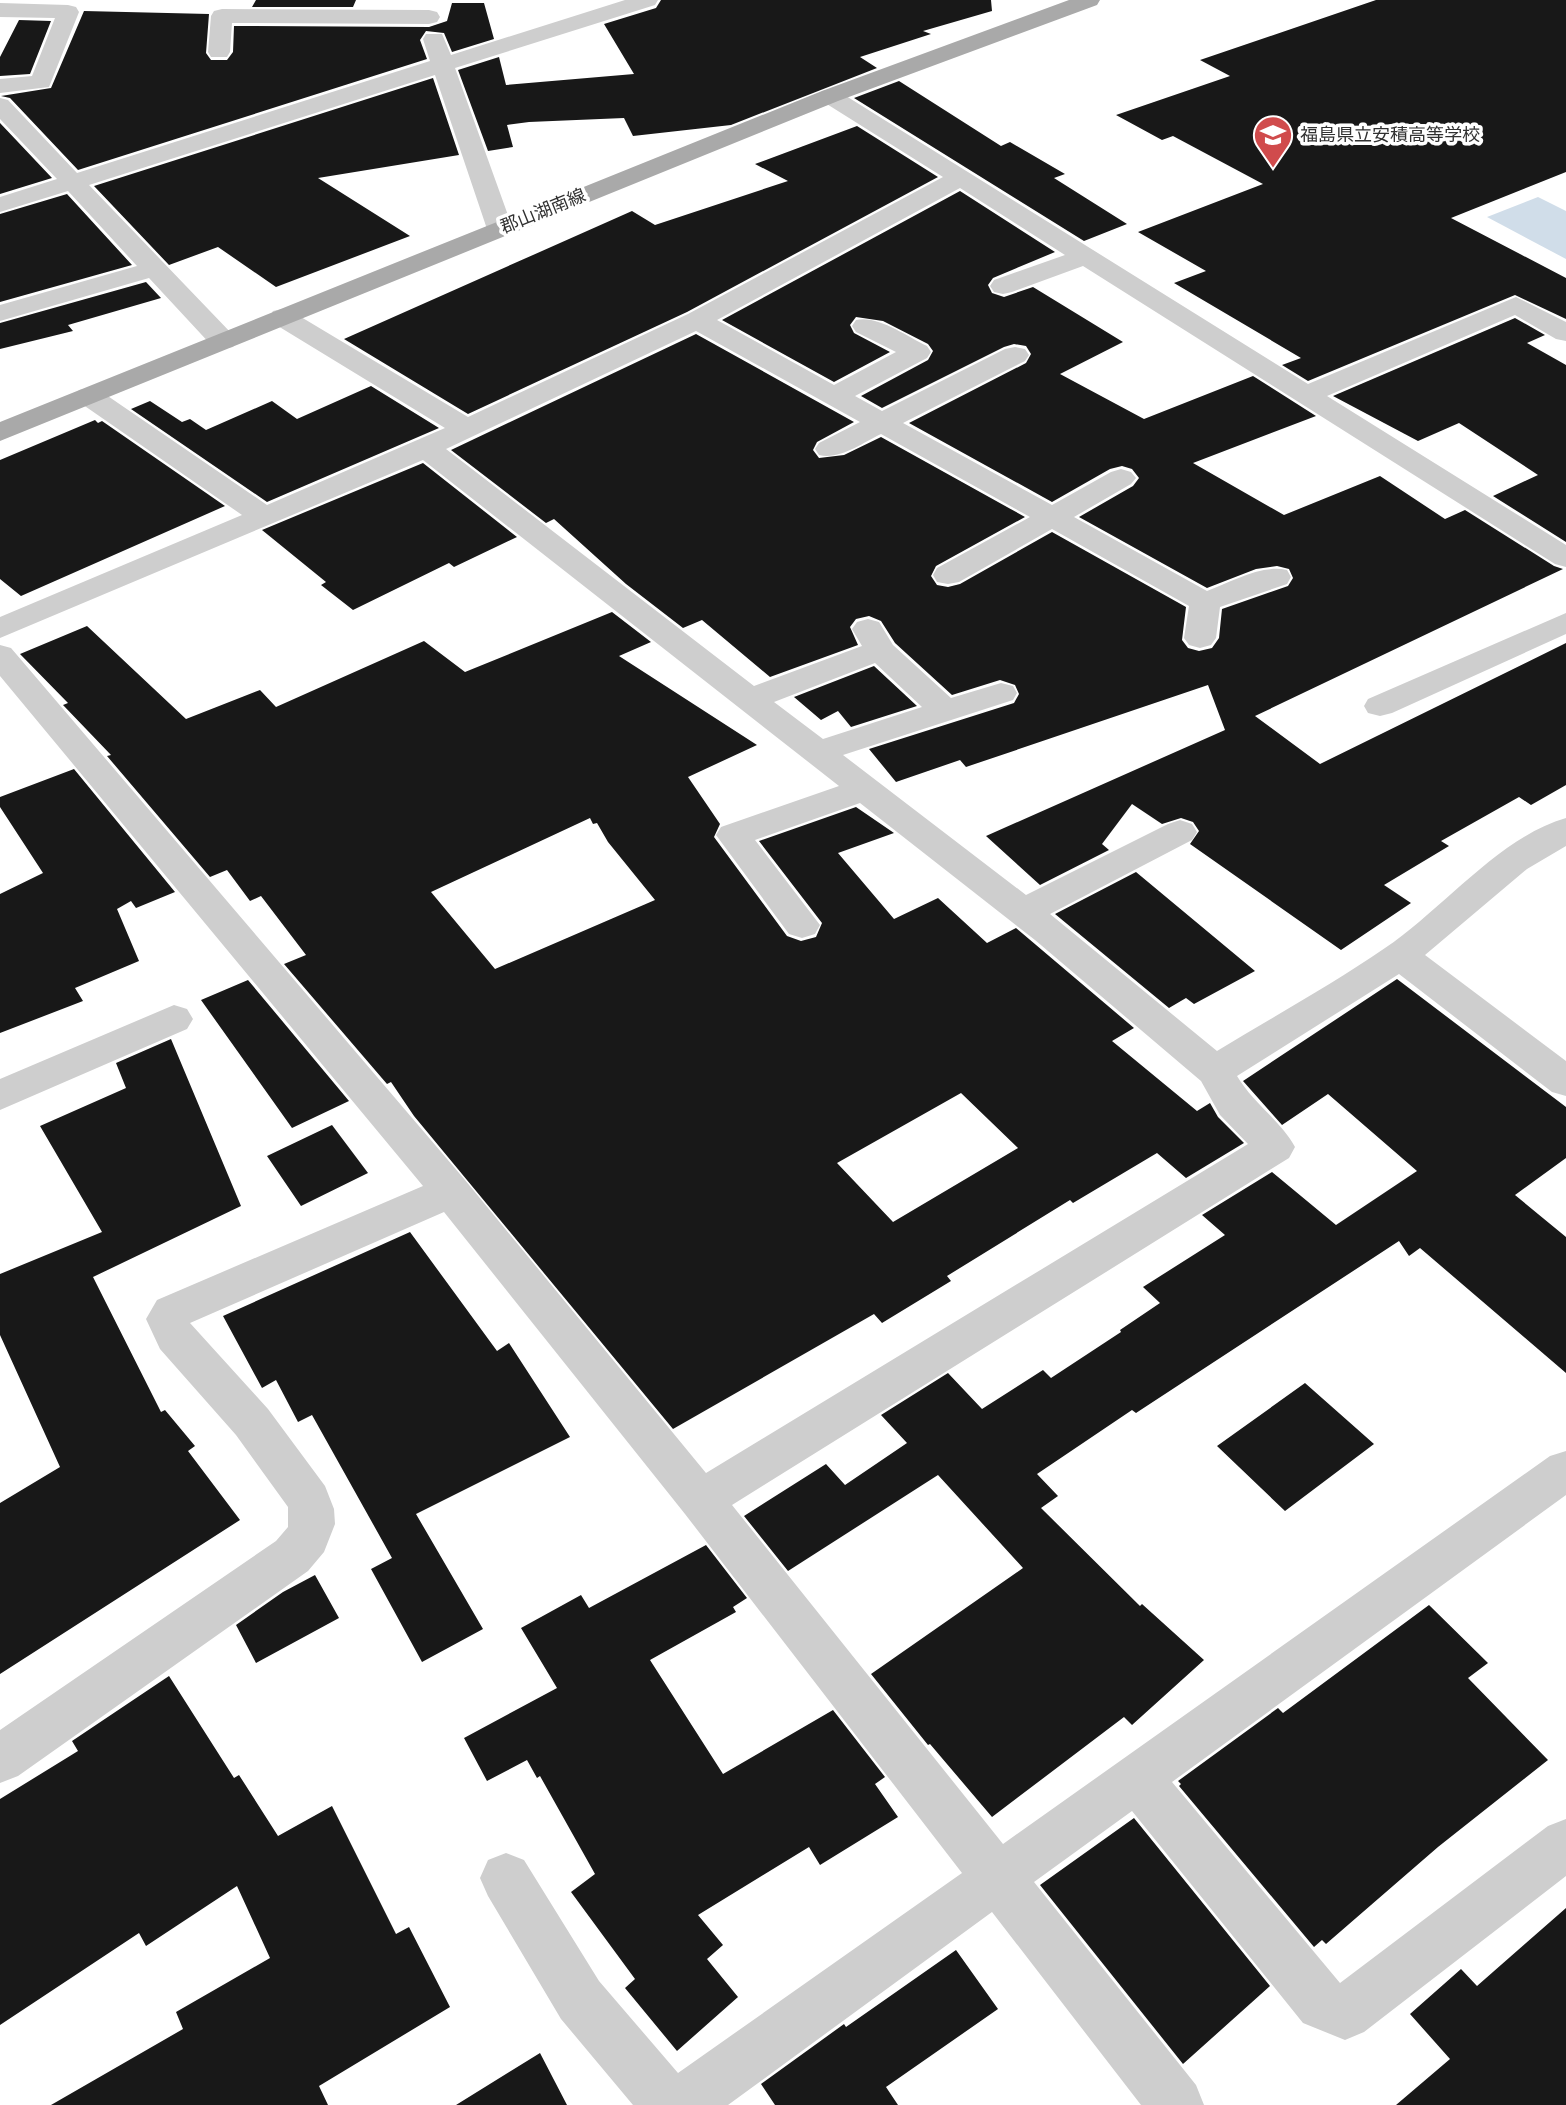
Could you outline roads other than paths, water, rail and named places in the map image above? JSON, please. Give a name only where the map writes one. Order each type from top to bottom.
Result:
[{"type":"main road","name":"郡山湖南線","points":[[0,432],[830,96],[1089,0]]},
{"type":"street","points":[[0,9],[6,0]]},
{"type":"street","points":[[0,205],[647,0]]},
{"type":"street","points":[[0,9],[68,12],[41,82],[0,86]]},
{"type":"street","points":[[219,52],[222,16],[426,9],[441,65],[500,229]]},
{"type":"street","points":[[830,96],[1566,558]]},
{"type":"street","points":[[0,105],[223,341]]},
{"type":"street","points":[[0,628],[467,429],[696,320],[962,177]]},
{"type":"street","points":[[1003,286],[1086,256]]},
{"type":"street","points":[[0,313],[154,269]]},
{"type":"street","points":[[1305,395],[1516,305],[1566,334]]},
{"type":"street","points":[[282,317],[467,429]]},
{"type":"street","points":[[696,320],[1205,602],[1276,577]]},
{"type":"street","points":[[834,396],[917,352],[865,326]]},
{"type":"street","points":[[829,449],[1015,355]]},
{"type":"street","points":[[89,396],[265,517]]},
{"type":"street","points":[[426,448],[1024,912],[1215,1071],[1234,1105],[1275,1147],[701,1500]]},
{"type":"street","points":[[948,575],[1121,478]]},
{"type":"street","points":[[1200,638],[1205,602]]},
{"type":"street","points":[[1380,706],[1566,622]]},
{"type":"street","points":[[749,699],[873,638],[945,711]]},
{"type":"street","points":[[0,655],[451,1191],[701,1500],[1176,2105]]},
{"type":"street","points":[[817,752],[1001,693]]},
{"type":"street","points":[[802,925],[733,835],[865,789]]},
{"type":"street","points":[[1215,1071],[1400,956],[1514,861],[1566,830]]},
{"type":"street","points":[[1024,912],[1180,832]]},
{"type":"street","points":[[1400,956],[1566,1082]]},
{"type":"street","points":[[0,1095],[174,1019]]},
{"type":"street","points":[[0,1759],[292,1556],[304,1544],[313,1525],[314,1516],[309,1500],[252,1422],[175,1337],[167,1319],[172,1312],[203,1296],[451,1191]]},
{"type":"street","points":[[681,2105],[1566,1470]]},
{"type":"street","points":[[1137,1779],[1322,2004],[1345,2012],[1566,1844]]},
{"type":"street","points":[[506,1878],[580,2000],[668,2105]]},
{"type":"place","name":"福島県立安積高等学校","points":[[1273,169]]}]
